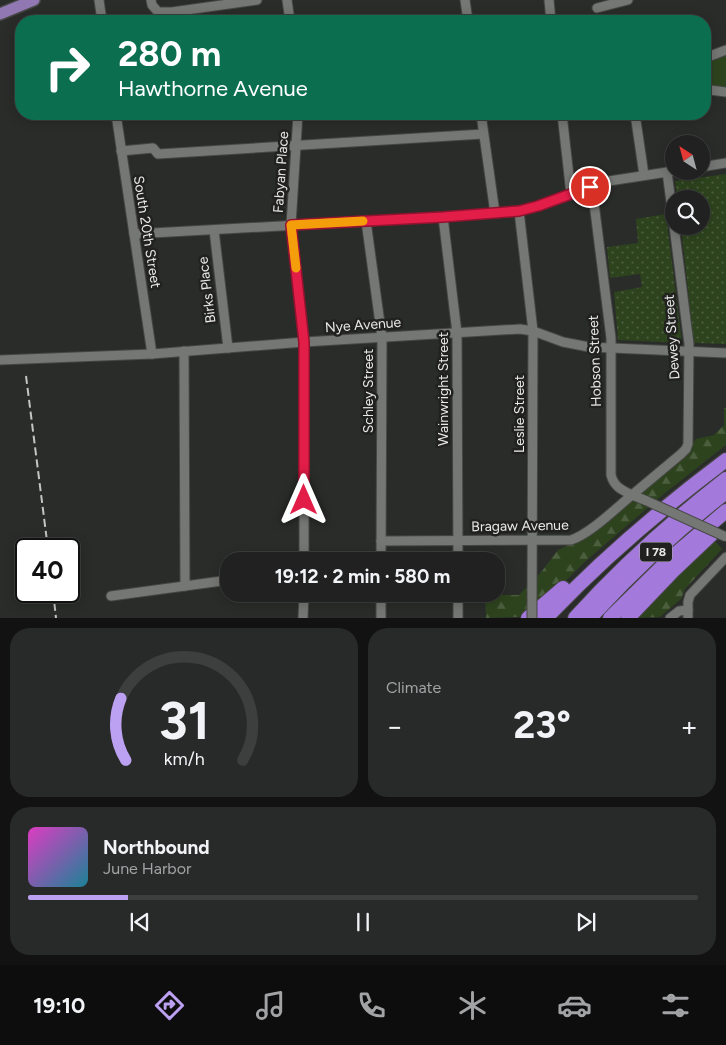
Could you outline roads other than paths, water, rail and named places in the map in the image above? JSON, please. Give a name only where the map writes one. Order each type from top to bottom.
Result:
[{"type":"highway","name":"I 78","points":[[546,618],[594,570],[653,518],[726,460]]},
{"type":"highway","name":"I 78","points":[[575,618],[650,542],[726,479]]},
{"type":"highway","name":"I 78","points":[[590,618],[650,557],[726,492]]},
{"type":"highway","name":"I 78","points":[[610,618],[673,556],[726,511]]},
{"type":"highway","points":[[628,618],[673,571],[726,522]]},
{"type":"highway","points":[[566,618],[650,542]]},
{"type":"highway","points":[[528,618],[567,585],[594,570]]},
{"type":"main road","points":[[0,14],[34,0]]},
{"type":"street","points":[[99,0],[101,15]]},
{"type":"street","points":[[151,0],[152,5],[158,12],[172,12],[258,0]]},
{"type":"street","points":[[287,0],[289,15]]},
{"type":"street","points":[[465,0],[467,15]]},
{"type":"street","points":[[549,0],[550,15]]},
{"type":"street","points":[[597,8],[628,0]]},
{"type":"street","points":[[711,56],[726,50]]},
{"type":"street","points":[[711,90],[726,92]]},
{"type":"street","name":"South 20th Street","points":[[117,120],[152,354]]},
{"type":"street","name":"Fabyan Place","points":[[298,120],[291,225],[304,342],[304,552]]},
{"type":"street","points":[[482,120],[495,213]]},
{"type":"street","points":[[563,120],[571,194]]},
{"type":"street","points":[[636,120],[644,175]]},
{"type":"street","points":[[121,151],[153,148],[158,154],[483,134]]},
{"type":"street","points":[[710,166],[726,163]]},
{"type":"street","points":[[134,234],[519,211],[609,181],[665,173]]},
{"type":"street","name":"Hobson Street","points":[[590,187],[594,203],[611,338],[611,475],[613,482],[618,488],[632,495]]},
{"type":"street","name":"Leslie Street","points":[[519,211],[533,331],[532,618]]},
{"type":"street","name":"Wainwright Street","points":[[443,217],[457,333],[458,552]]},
{"type":"street","name":"Schley Street","points":[[366,221],[382,338],[381,552]]},
{"type":"street","name":"Birks Place","points":[[214,230],[228,348]]},
{"type":"street","name":"Dewey Street","points":[[675,235],[689,351],[689,437],[687,447]]},
{"type":"street","name":"Nye Avenue","points":[[0,360],[152,354],[304,342],[520,329],[533,331],[576,345],[726,352]]},
{"type":"street","points":[[184,352],[186,586]]},
{"type":"street","name":"Bragaw Avenue","points":[[381,541],[532,541],[576,538],[588,531],[632,495],[687,447]]},
{"type":"street","points":[[632,495],[726,537]]},
{"type":"street","points":[[670,618],[676,612],[688,614],[691,592],[726,557]]},
{"type":"street","points":[[111,596],[220,581]]},
{"type":"street","points":[[303,618],[304,602]]},
{"type":"street","points":[[381,602],[381,618]]},
{"type":"street","points":[[458,602],[458,618]]},
{"type":"railway","points":[[26,376],[47,538]]},
{"type":"railway","points":[[54,603],[56,618]]}]
